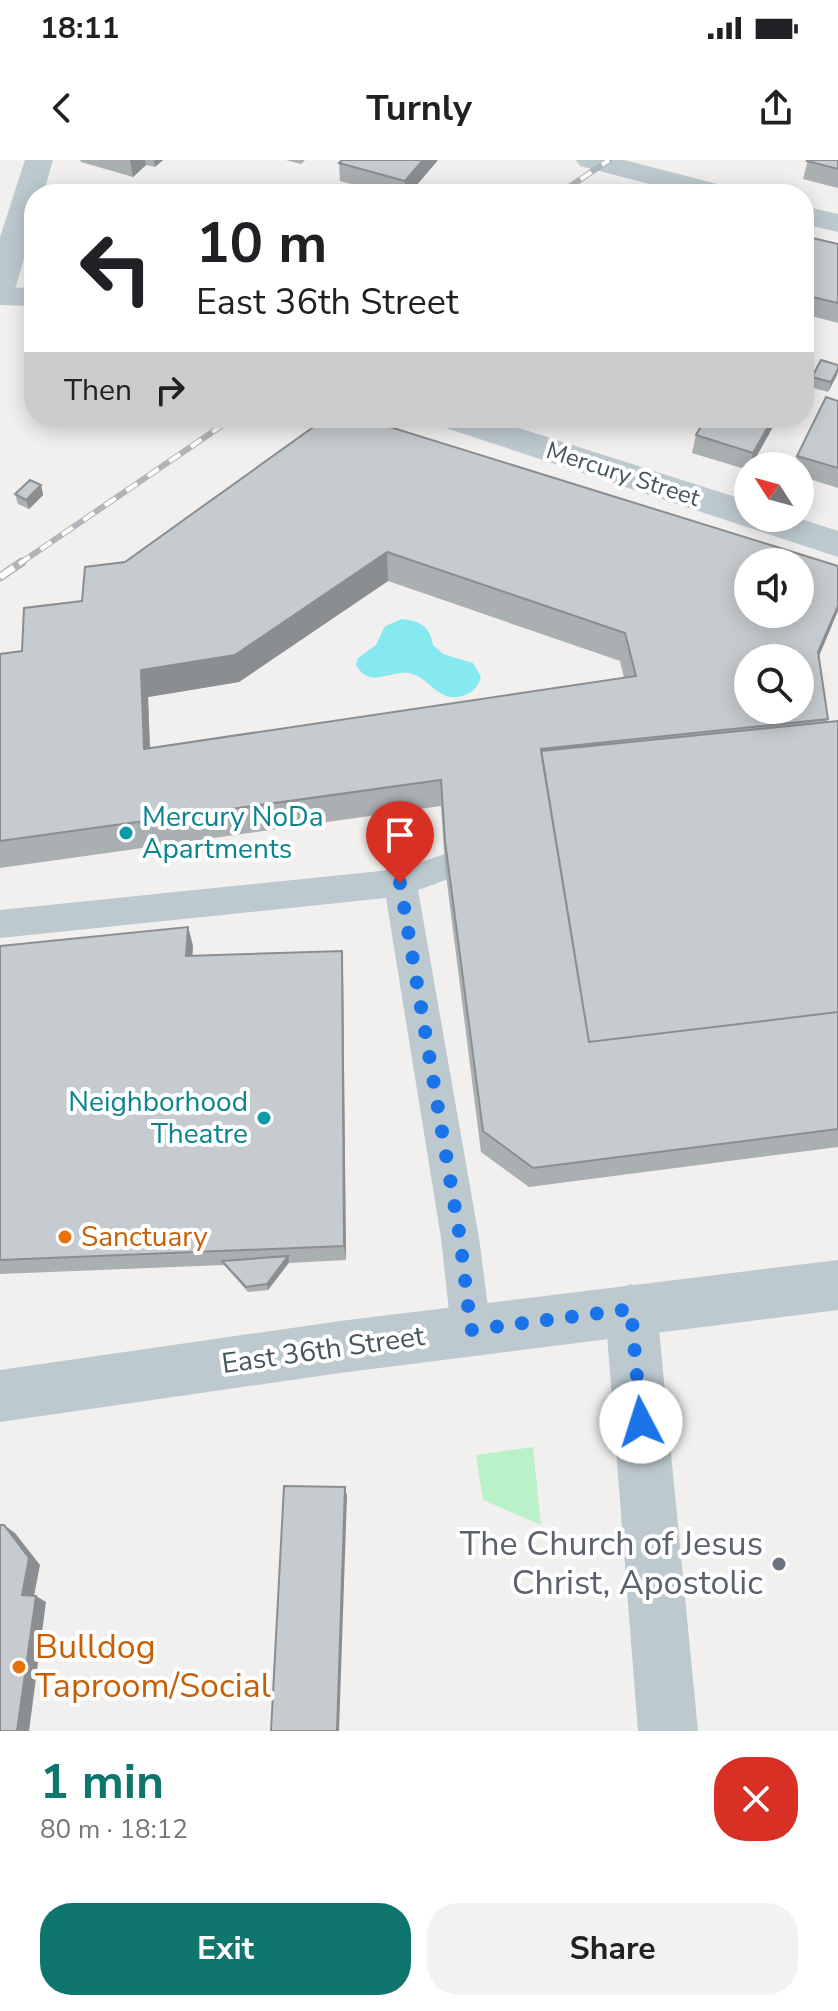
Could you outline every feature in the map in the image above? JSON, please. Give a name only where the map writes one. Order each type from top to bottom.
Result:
[{"type":"street","points":[[32,184],[39,160]]},
{"type":"street","points":[[590,160],[684,184]]},
{"type":"street","points":[[0,286],[24,208]]},
{"type":"street","points":[[814,217],[838,223]]},
{"type":"street","points":[[0,296],[24,297]]},
{"type":"street","name":"Mercury Street","points":[[483,428],[734,509]]},
{"type":"street","points":[[802,532],[838,544]]},
{"type":"street","name":"East 36th Street","points":[[0,1396],[471,1330],[838,1285]]},
{"type":"street","points":[[631,1309],[668,1731]]},
{"type":"lane","points":[[0,924],[400,883],[445,867]]},
{"type":"lane","points":[[400,883],[460,1238],[471,1330]]},
{"type":"green space","points":[[533,1447],[541,1525],[483,1500],[476,1455]]},
{"type":"water","points":[[402,619],[423,626],[433,645],[443,654],[473,663],[481,677],[477,686],[465,695],[455,697],[441,693],[408,673],[373,678],[361,672],[356,665],[358,658],[376,645],[385,626]]},
{"type":"building","points":[[342,160],[423,160],[405,181],[339,163]]},
{"type":"building","points":[[838,160],[838,169],[807,161]]},
{"type":"building","points":[[814,238],[838,244],[838,303],[814,297]]},
{"type":"building","points":[[821,360],[838,365],[831,382],[814,378]]},
{"type":"building","points":[[826,397],[838,401],[838,468],[814,461],[814,452],[799,452],[811,428],[814,428]]},
{"type":"building","name":"Mercury NoDa Apartments","points":[[312,428],[393,428],[780,548],[734,548],[734,628],[814,628],[814,559],[838,566],[838,606],[818,652],[828,719],[814,720],[814,644],[734,644],[734,724],[780,724],[541,749],[589,1042],[838,1012],[838,1129],[533,1168],[483,1131],[445,841],[441,780],[0,841],[0,654],[22,651],[24,608],[82,601],[85,567],[125,562]],"holes":[[[387,552],[625,633],[636,676],[144,749],[141,670],[235,655]]]},
{"type":"building","points":[[700,428],[767,428],[754,452],[696,435]]},
{"type":"building","points":[[30,480],[41,485],[26,500],[15,494]]},
{"type":"building","points":[[838,721],[838,1012],[589,1042],[541,751]]},
{"type":"building","points":[[188,927],[186,956],[342,951],[344,1246],[0,1260],[0,946]]},
{"type":"building","points":[[288,1256],[267,1284],[246,1287],[222,1261]]},
{"type":"building","points":[[284,1486],[345,1487],[337,1731],[271,1731]]},
{"type":"building","name":"Bulldog Taproom/Social","points":[[0,1525],[4,1525],[29,1558],[22,1595],[36,1596],[17,1731],[0,1731]]},
{"type":"railway","points":[[574,184],[609,160]]},
{"type":"railway","points":[[19,564],[218,428]]},
{"type":"railway","points":[[0,577],[22,562]]},
{"type":"place","name":"Mercury NoDa Apartments","points":[[126,833]]},
{"type":"place","name":"Neighborhood Theatre","points":[[264,1118]]},
{"type":"place","name":"Sanctuary","points":[[65,1237]]},
{"type":"place","name":"The Church of Jesus Christ, Apostolic","points":[[779,1564]]},
{"type":"place","name":"Bulldog Taproom/Social","points":[[19,1667]]},
{"type":"route","points":[[400,883],[460,1238],[471,1330],[631,1309],[641,1422]]}]
